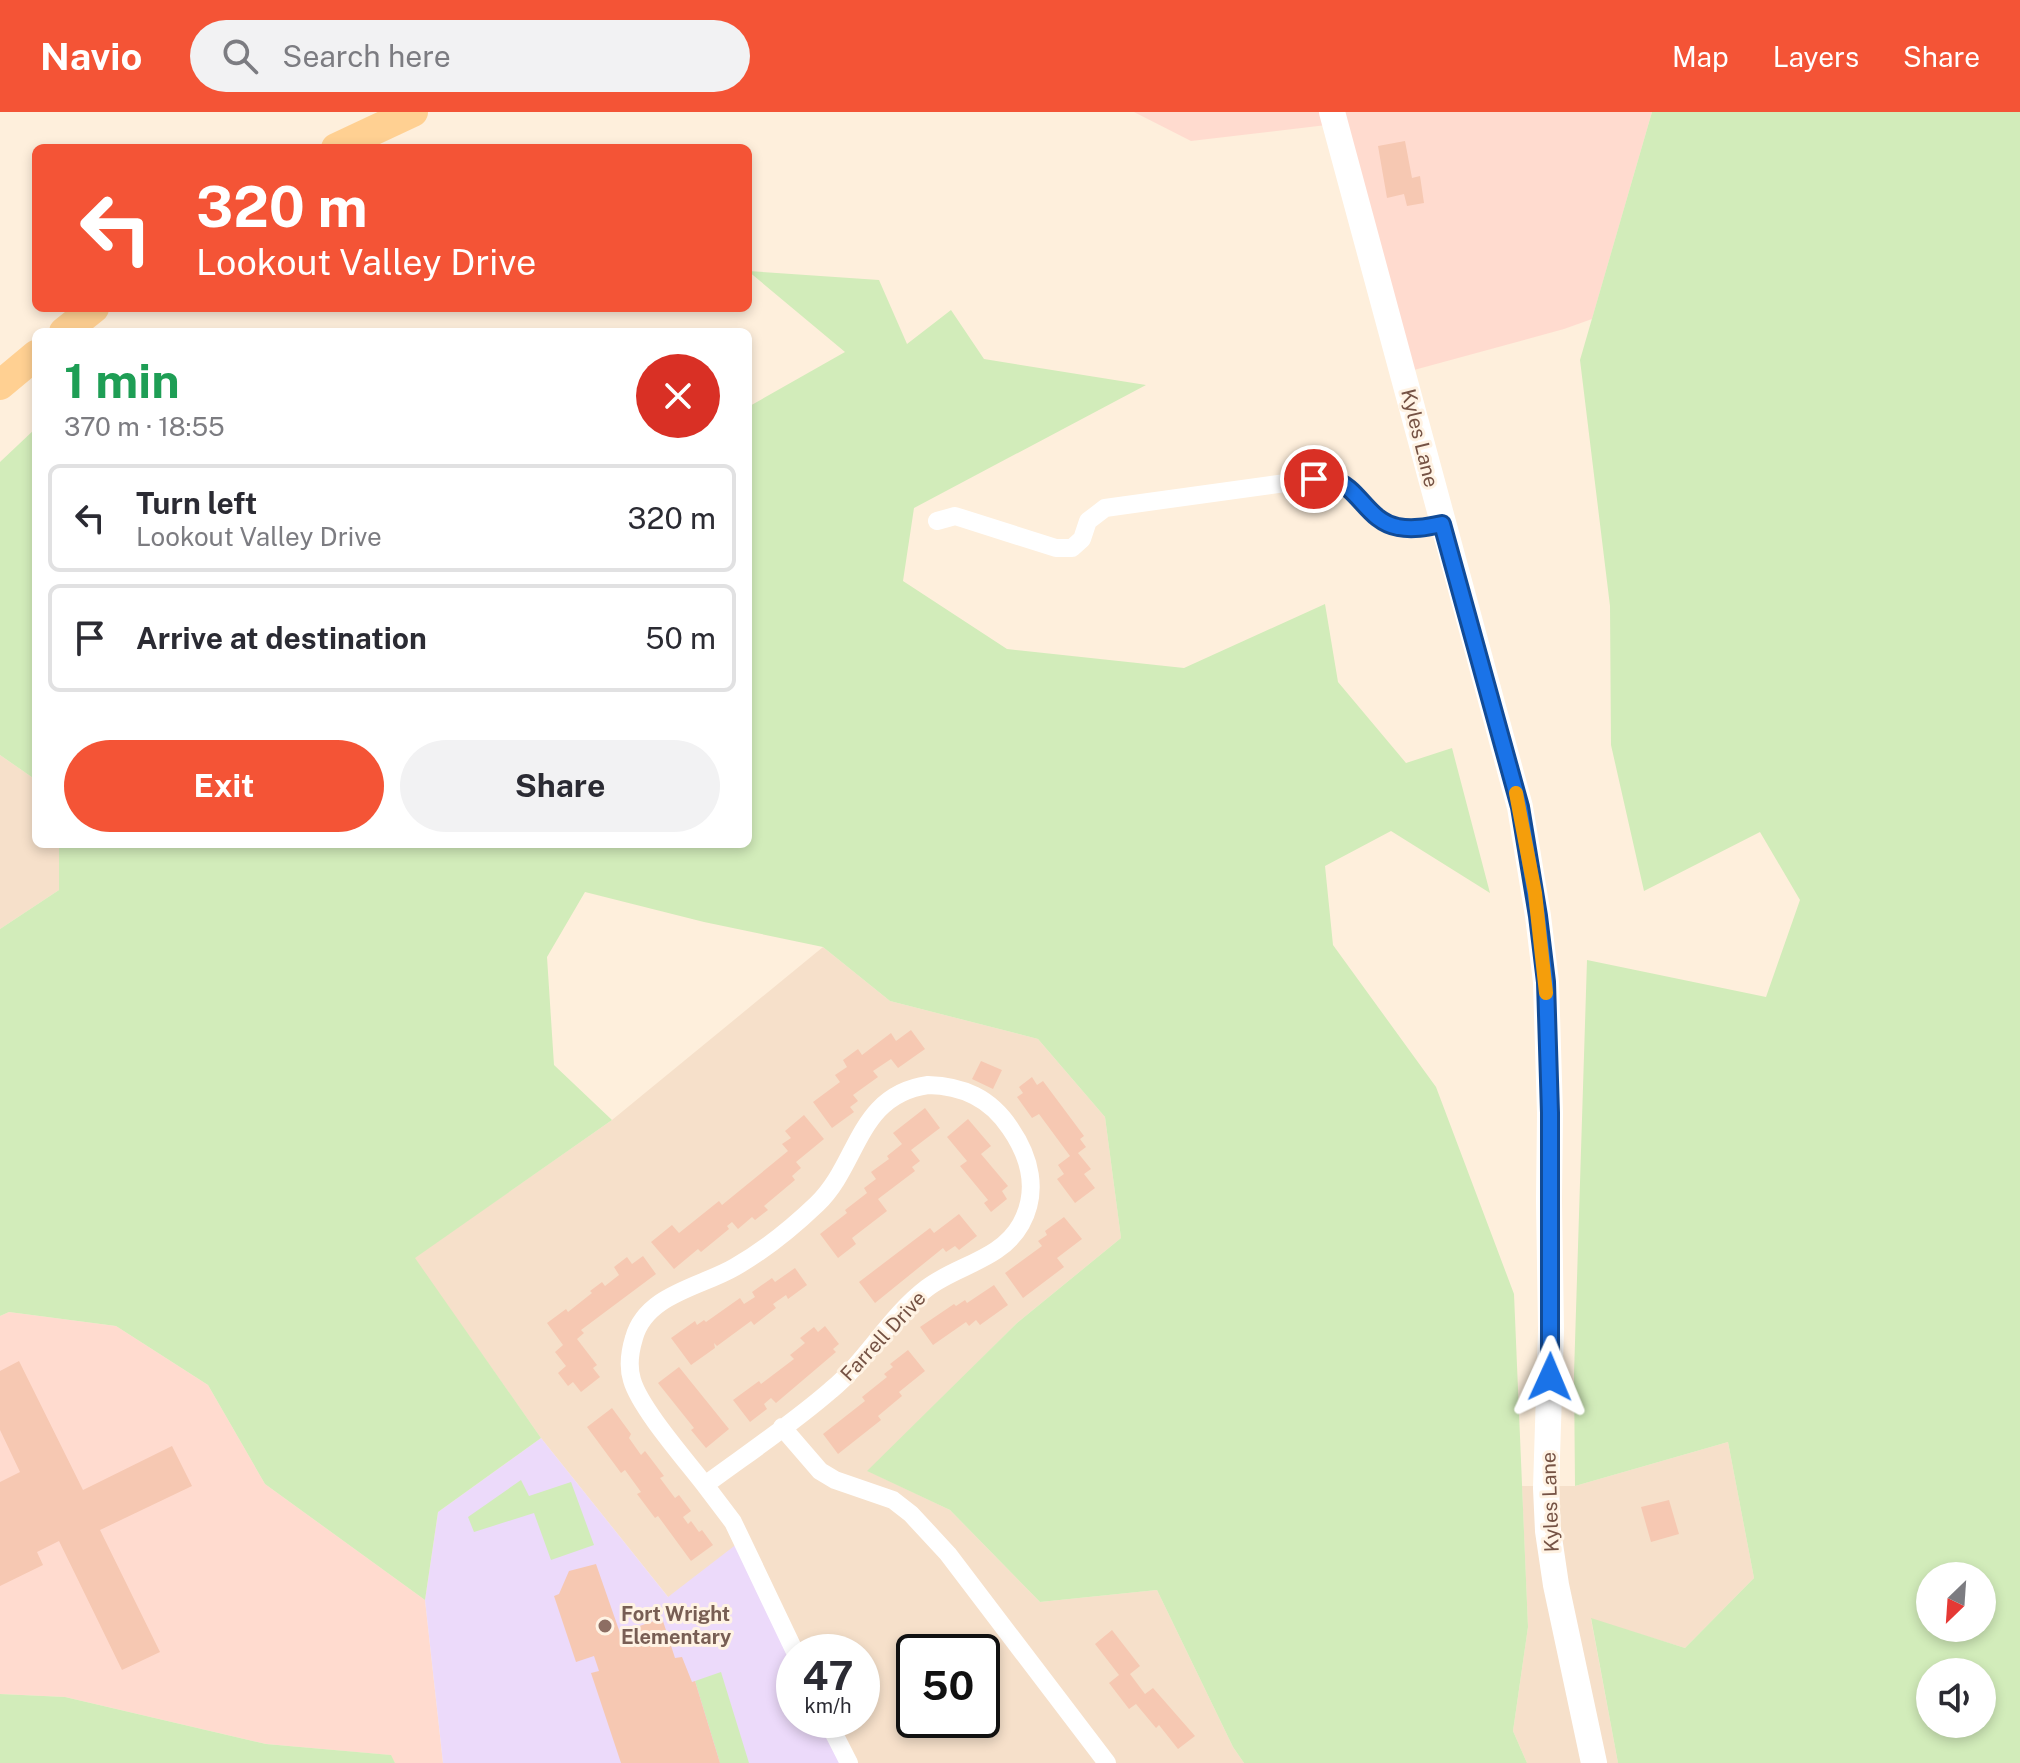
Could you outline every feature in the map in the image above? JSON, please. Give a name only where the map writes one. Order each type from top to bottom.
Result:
[{"type":"main road","points":[[345,144],[413,112]]},
{"type":"main road","name":"Kyles Lane","points":[[1332,112],[1520,807],[1538,916],[1546,982],[1550,1113],[1548,1531],[1556,1585],[1594,1763]]},
{"type":"main road","points":[[69,328],[89,312]]},
{"type":"main road","points":[[0,385],[32,358]]},
{"type":"street","points":[[937,521],[955,516],[1056,548],[1072,548],[1082,539],[1088,521],[1105,508],[1314,479],[1334,480],[1351,490],[1363,507],[1395,527],[1417,529],[1442,524]]},
{"type":"street","name":"Farrell Drive","points":[[705,1485],[831,1390],[925,1289],[992,1254],[1008,1242],[1020,1226],[1032,1190],[1028,1162],[1010,1128],[987,1102],[961,1089],[941,1085],[914,1087],[897,1094],[885,1102],[865,1126],[818,1203],[733,1269],[656,1306],[638,1327],[629,1363],[631,1379],[639,1398],[733,1522],[786,1634]]},
{"type":"street","points":[[782,1427],[820,1471],[835,1480],[893,1500],[911,1514],[948,1554],[1107,1763]]},
{"type":"street","points":[[836,1738],[849,1763]]},
{"type":"shaded area","points":[[1134,112],[1652,112],[1592,319],[1403,373],[1335,124],[1191,141]]},
{"type":"shaded area","points":[[0,755],[32,777],[32,848],[59,848],[59,890],[0,929]]},
{"type":"shaded area","points":[[823,947],[890,1001],[1038,1039],[1105,1117],[1121,1238],[1017,1323],[868,1471],[950,1510],[1040,1602],[1157,1590],[1233,1747],[1244,1763],[849,1763],[836,1738],[880,1738],[880,1634],[776,1634],[776,1644],[669,1598],[541,1438],[414,1258],[612,1120]]},
{"type":"shaded area","points":[[9,1312],[116,1326],[208,1385],[265,1484],[425,1600],[443,1763],[395,1763],[390,1755],[266,1744],[65,1697],[0,1694],[0,1316]]},
{"type":"shaded area","name":"Fort Wright Elementary","points":[[541,1438],[668,1597],[742,1540],[786,1634],[776,1634],[776,1738],[836,1738],[849,1763],[443,1763],[425,1600],[438,1512]]},
{"type":"shaded area","points":[[1728,1442],[1754,1578],[1685,1648],[1591,1619],[1618,1763],[1527,1763],[1513,1731],[1528,1627],[1522,1486],[1575,1486]]},
{"type":"green space","points":[[1652,112],[2020,112],[2020,1763],[1618,1763],[1591,1618],[1685,1648],[1754,1578],[1728,1442],[1575,1486],[1574,1374],[1587,960],[1766,997],[1800,900],[1760,832],[1644,891],[1611,745],[1610,606],[1580,360]]},
{"type":"green space","points":[[752,271],[879,280],[907,344],[951,310],[984,359],[1146,385],[914,508],[903,581],[1007,649],[1184,668],[1325,604],[1338,682],[1406,763],[1452,748],[1490,893],[1391,831],[1325,866],[1333,945],[1436,1087],[1514,1294],[1528,1627],[1513,1731],[1527,1763],[1244,1763],[1233,1747],[1157,1590],[1040,1602],[950,1510],[867,1471],[1017,1323],[1121,1238],[1105,1117],[1038,1039],[890,1001],[823,947],[704,922],[585,892],[547,957],[554,1065],[612,1120],[415,1258],[541,1438],[438,1512],[425,1600],[265,1484],[208,1385],[116,1326],[9,1312],[0,1316],[0,929],[59,890],[59,848],[752,848],[752,405],[845,352]]},
{"type":"green space","points":[[32,432],[32,777],[0,755],[0,462]]},
{"type":"green space","points":[[521,1480],[529,1496],[571,1482],[594,1545],[551,1560],[534,1513],[474,1532],[468,1517]]},
{"type":"green space","points":[[721,1672],[749,1763],[720,1763],[695,1681]]},
{"type":"green space","points":[[0,1694],[65,1697],[266,1744],[391,1755],[395,1763],[0,1763]]},
{"type":"building","points":[[1405,141],[1412,178],[1420,176],[1424,203],[1407,206],[1404,194],[1387,198],[1378,146]]},
{"type":"building","points":[[911,1030],[925,1049],[898,1068],[891,1059],[873,1071],[878,1077],[853,1095],[858,1101],[850,1107],[854,1112],[832,1128],[813,1102],[840,1082],[835,1075],[847,1067],[843,1060],[858,1049],[862,1055],[891,1033],[896,1041]]},
{"type":"building","points":[[981,1061],[1002,1070],[993,1089],[972,1079]]},
{"type":"building","points":[[1032,1077],[1037,1085],[1043,1081],[1084,1136],[1080,1139],[1086,1147],[1078,1153],[1091,1169],[1084,1174],[1095,1188],[1075,1203],[1057,1179],[1064,1174],[1058,1165],[1070,1156],[1039,1114],[1032,1118],[1017,1097],[1023,1093],[1019,1087]]},
{"type":"building","points":[[925,1108],[940,1128],[911,1150],[920,1161],[912,1167],[915,1171],[878,1199],[887,1211],[852,1238],[856,1244],[838,1258],[820,1234],[867,1193],[864,1188],[876,1179],[871,1172],[889,1159],[887,1156],[902,1144],[893,1133]]},
{"type":"building","points":[[804,1115],[824,1139],[796,1162],[801,1168],[792,1176],[795,1180],[764,1206],[768,1210],[755,1220],[752,1217],[738,1229],[732,1222],[727,1226],[729,1229],[701,1252],[698,1249],[674,1269],[651,1242],[672,1225],[679,1233],[719,1201],[722,1205],[788,1151],[782,1144],[791,1138],[785,1131]]},
{"type":"building","points":[[968,1119],[991,1146],[981,1154],[1008,1186],[1002,1191],[1007,1199],[991,1212],[984,1203],[988,1200],[960,1166],[967,1161],[947,1137]]},
{"type":"building","points":[[959,1214],[977,1236],[959,1250],[955,1246],[946,1252],[943,1248],[875,1303],[859,1282],[930,1228],[934,1233]]},
{"type":"building","points":[[1064,1217],[1082,1239],[1057,1258],[1064,1267],[1023,1298],[1005,1273],[1042,1246],[1038,1241],[1047,1235],[1045,1231]]},
{"type":"building","points":[[643,1256],[656,1274],[581,1330],[584,1333],[577,1339],[597,1365],[593,1368],[600,1377],[581,1392],[573,1382],[568,1386],[558,1373],[566,1366],[555,1352],[563,1345],[547,1323],[566,1309],[568,1312],[602,1282],[605,1286],[619,1275],[614,1267],[627,1257],[632,1264]]},
{"type":"building","points":[[795,1268],[807,1285],[788,1299],[786,1295],[773,1304],[776,1308],[754,1325],[751,1321],[717,1346],[714,1343],[715,1348],[691,1365],[671,1338],[695,1321],[697,1325],[704,1320],[706,1322],[740,1298],[744,1304],[755,1297],[752,1292],[772,1278],[775,1282]]},
{"type":"building","points":[[994,1285],[1008,1305],[980,1325],[976,1320],[969,1326],[966,1322],[933,1345],[920,1327],[954,1304],[956,1306],[965,1300],[967,1303]]},
{"type":"building","points":[[825,1326],[839,1344],[833,1349],[836,1352],[776,1403],[771,1398],[764,1404],[767,1409],[750,1422],[733,1400],[794,1359],[790,1355],[805,1343],[800,1338],[814,1327],[818,1332]]},
{"type":"building","points":[[908,1350],[925,1371],[899,1392],[902,1396],[878,1416],[881,1420],[838,1454],[823,1434],[865,1401],[862,1397],[887,1377],[884,1374],[893,1367],[890,1364]]},
{"type":"building","points":[[19,1361],[83,1490],[172,1446],[192,1486],[100,1530],[160,1652],[122,1670],[59,1541],[37,1552],[43,1565],[0,1586],[0,1482],[20,1472],[0,1430],[0,1371]]},
{"type":"building","points":[[679,1367],[729,1429],[706,1448],[658,1383]]},
{"type":"building","points":[[612,1408],[631,1434],[629,1438],[641,1455],[645,1451],[664,1476],[660,1478],[675,1498],[679,1495],[691,1511],[683,1517],[688,1524],[691,1521],[699,1532],[702,1530],[713,1545],[691,1561],[658,1516],[655,1518],[637,1494],[641,1492],[625,1470],[621,1473],[587,1427]]},
{"type":"building","points":[[1669,1500],[1679,1534],[1651,1542],[1641,1507]]},
{"type":"building","name":"Fort Wright Elementary","points":[[596,1564],[620,1633],[662,1618],[675,1658],[682,1657],[692,1682],[695,1681],[720,1763],[621,1763],[591,1673],[599,1671],[594,1656],[576,1662],[554,1596],[559,1594],[569,1571]]},
{"type":"building","points":[[1112,1630],[1140,1666],[1130,1674],[1145,1694],[1153,1688],[1195,1736],[1178,1749],[1159,1725],[1156,1728],[1136,1704],[1129,1709],[1109,1683],[1119,1675],[1095,1644]]},
{"type":"slow traffic","points":[[1516,793],[1528,846],[1546,993]]},
{"type":"place","name":"Fort Wright Elementary","points":[[605,1626]]},
{"type":"route","points":[[1314,479],[1334,480],[1351,490],[1363,507],[1395,527],[1417,529],[1442,524],[1520,807],[1546,982],[1550,1113],[1550,1377]]}]
